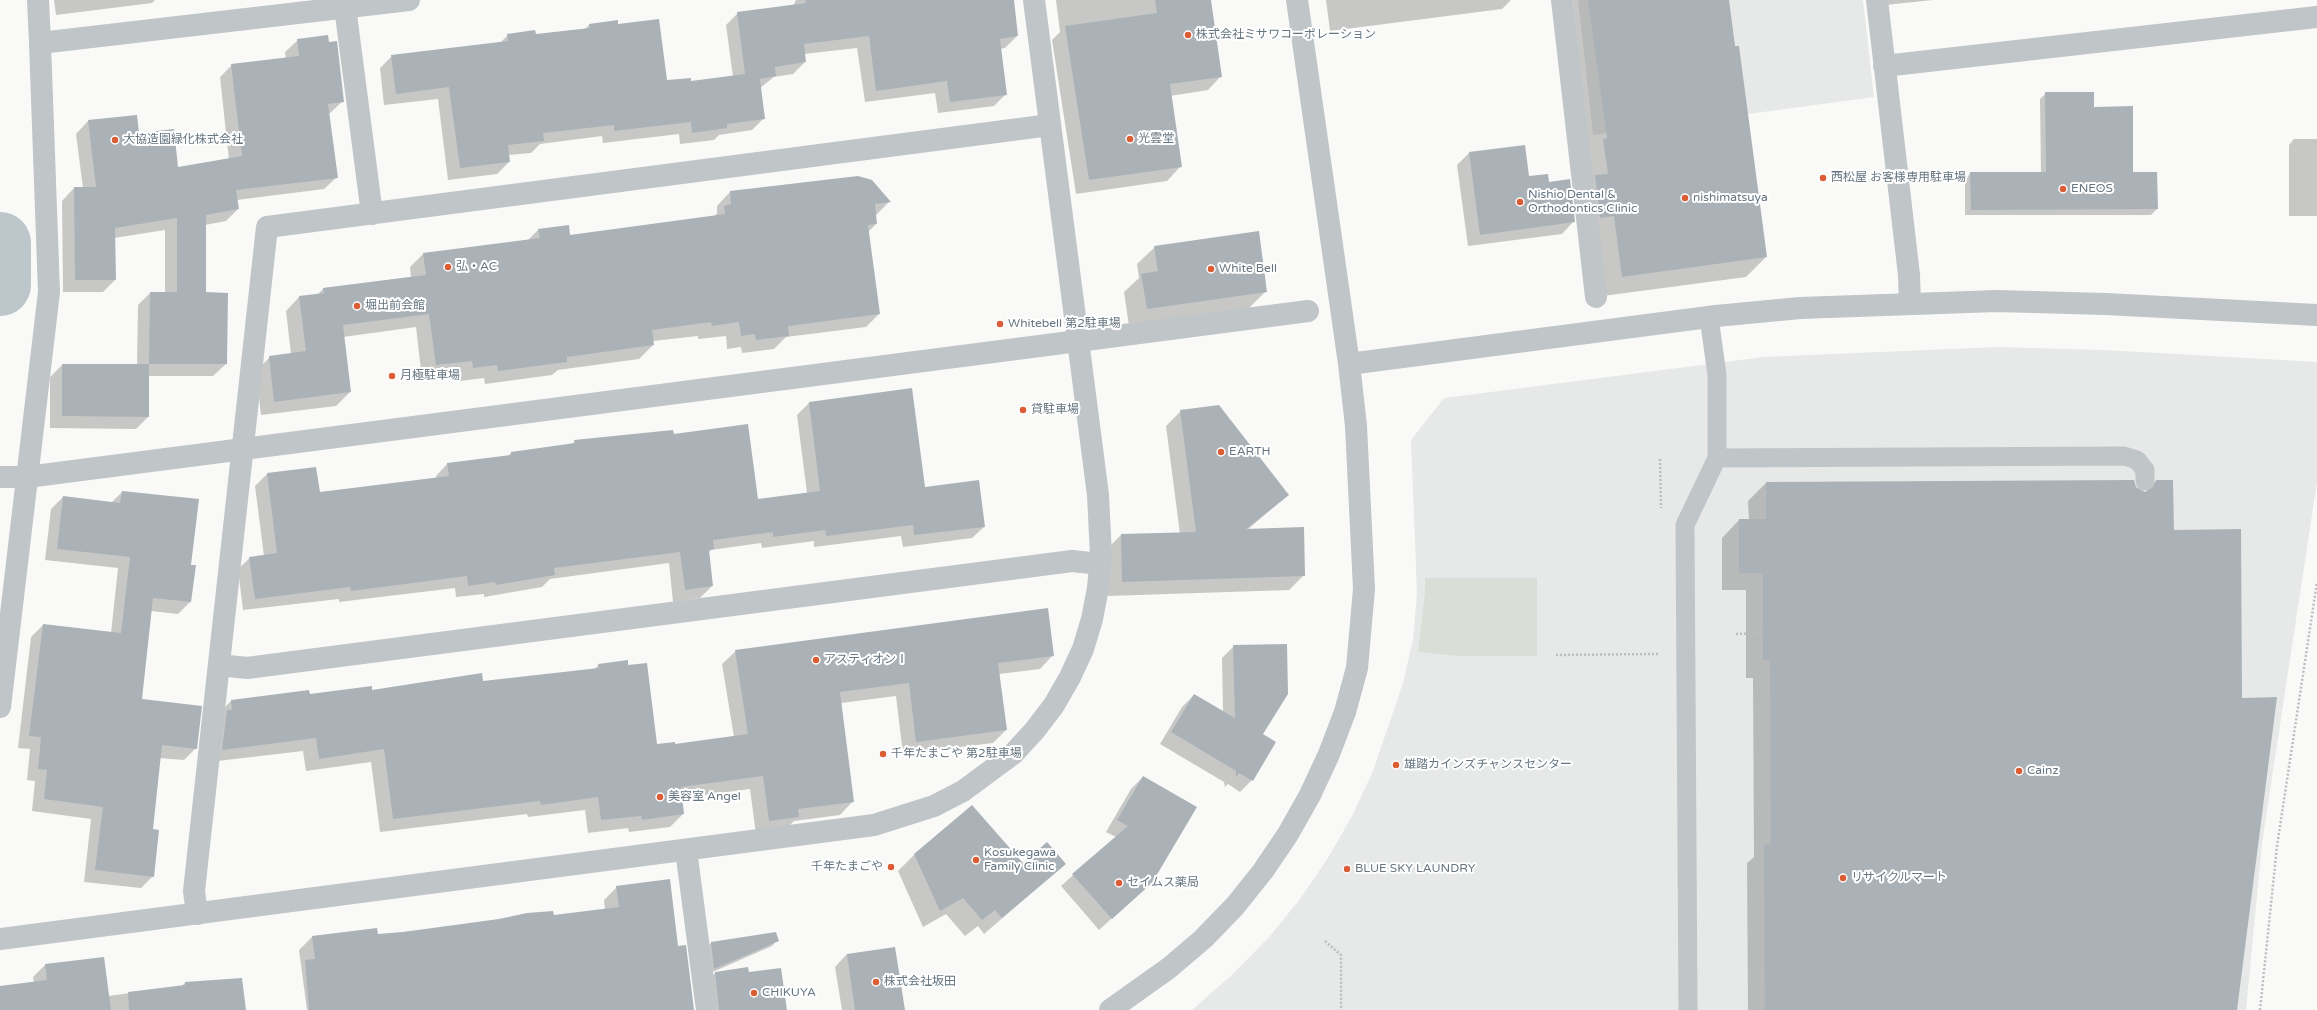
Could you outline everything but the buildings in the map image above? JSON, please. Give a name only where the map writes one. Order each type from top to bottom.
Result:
[{"type":"street","points":[[0,707],[50,281],[38,0]]},
{"type":"street","points":[[40,43],[409,0]]},
{"type":"street","points":[[0,939],[883,823],[934,806],[963,792],[989,774],[1013,754],[1035,730],[1054,705],[1070,678],[1083,649],[1092,618],[1100,564],[1098,495],[1034,0]]},
{"type":"street","points":[[1110,1010],[1169,968],[1203,939],[1234,906],[1263,871],[1288,834],[1310,795],[1329,754],[1345,712],[1357,668],[1364,589],[1360,488],[1349,364],[1297,0]]},
{"type":"street","points":[[1562,0],[1596,297]]},
{"type":"street","points":[[1876,0],[1910,276],[1910,304]]},
{"type":"street","points":[[345,8],[372,214]]},
{"type":"street","points":[[1884,66],[2317,17]]},
{"type":"street","points":[[197,914],[194,890],[267,227],[1050,126]]},
{"type":"street","points":[[1349,364],[1709,317],[1800,308],[1997,301],[2098,303],[2317,315]]},
{"type":"street","points":[[0,477],[27,477],[1308,311]]},
{"type":"street","points":[[219,666],[247,668],[1072,561],[1100,564]]},
{"type":"street","points":[[686,850],[707,1010]]},
{"type":"lane","points":[[1688,1010],[1685,525],[1717,458],[1716,375],[1709,317]]},
{"type":"lane","points":[[1717,458],[2124,456],[2137,460],[2144,470],[2144,480]]},
{"type":"path","points":[[1660,459],[1661,510]]},
{"type":"path","points":[[2260,1010],[2277,846],[2317,582]]},
{"type":"path","points":[[1736,634],[1763,633]]},
{"type":"path","points":[[1556,655],[1661,654]]},
{"type":"path","points":[[1325,942],[1341,955],[1341,1010]]},
{"type":"shaded area","points":[[1578,0],[1863,0],[1874,97],[1593,135]]},
{"type":"shaded area","points":[[1997,347],[2104,350],[2317,362],[2317,482],[2262,843],[2246,1010],[1192,1010],[1235,972],[1270,936],[1300,899],[1328,858],[1352,816],[1373,771],[1403,683],[1413,639],[1417,593],[1411,440],[1444,398],[1764,357]]},
{"type":"shaded area","points":[[1425,578],[1537,578],[1537,656],[1459,656],[1418,652],[1425,593]]},
{"type":"waterway","points":[[0,243],[0,285]]},
{"type":"place","name":"株式会社ミサワコーポレーション","points":[[1188,35]]},
{"type":"place","name":"光雲堂","points":[[1130,139]]},
{"type":"place","name":"大協造園緑化株式会社","points":[[115,140]]},
{"type":"place","name":"西松屋 お客様専用駐車場","points":[[1823,178]]},
{"type":"place","name":"ENEOS","points":[[2063,189]]},
{"type":"place","name":"nishimatsuya","points":[[1685,198]]},
{"type":"place","name":"Nishio Dental & Orthodontics Clinic","points":[[1520,202]]},
{"type":"place","name":"弘・AC","points":[[448,267]]},
{"type":"place","name":"White Bell","points":[[1211,269]]},
{"type":"place","name":"堀出前会館","points":[[357,306]]},
{"type":"place","name":"Whitebell 第2駐車場","points":[[1000,324]]},
{"type":"place","name":"月極駐車場","points":[[392,376]]},
{"type":"place","name":"貸駐車場","points":[[1023,410]]},
{"type":"place","name":"EARTH","points":[[1221,452]]},
{"type":"place","name":"アスティオンⅠ","points":[[816,660]]},
{"type":"place","name":"千年たまごや 第2駐車場","points":[[883,754]]},
{"type":"place","name":"雄踏カインズチャンスセンター","points":[[1396,765]]},
{"type":"place","name":"Cainz","points":[[2019,771]]},
{"type":"place","name":"美容室 Angel","points":[[660,797]]},
{"type":"place","name":"Kosukegawa Family Clinic","points":[[976,860]]},
{"type":"place","name":"千年たまごや","points":[[891,867]]},
{"type":"place","name":"BLUE SKY LAUNDRY","points":[[1347,869]]},
{"type":"place","name":"リサイクルマート","points":[[1843,878]]},
{"type":"place","name":"セイムス薬局","points":[[1119,883]]},
{"type":"place","name":"株式会社坂田","points":[[876,982]]},
{"type":"place","name":"CHIKUYA","points":[[754,993]]}]
